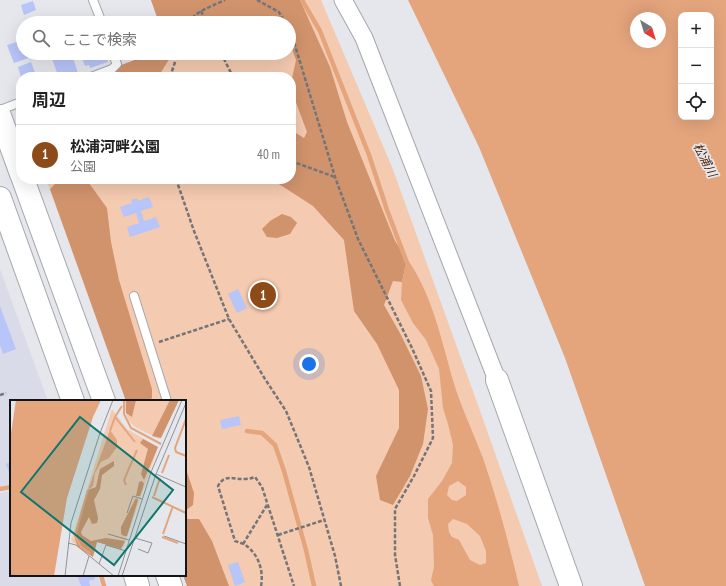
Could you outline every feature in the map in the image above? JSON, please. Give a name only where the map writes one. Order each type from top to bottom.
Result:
[{"type":"street","points":[[343,0],[364,38],[497,380],[571,586]]},
{"type":"street","points":[[0,116],[16,160]]},
{"type":"street","points":[[25,184],[104,400]]},
{"type":"street","points":[[1,206],[73,400]]},
{"type":"street","points":[[135,576],[138,586]]},
{"type":"street","points":[[167,576],[171,586]]},
{"type":"lane","points":[[94,0],[100,16]]},
{"type":"lane","points":[[104,72],[112,69],[116,64],[115,60]]},
{"type":"lane","points":[[0,110],[16,104]]},
{"type":"lane","points":[[134,296],[167,400]]},
{"type":"path","points":[[195,16],[201,11],[225,0]]},
{"type":"path","points":[[257,0],[279,12],[281,16]]},
{"type":"path","points":[[201,11],[204,16]]},
{"type":"path","points":[[296,49],[335,177],[358,239],[431,390],[433,438],[396,509],[395,555],[400,586]]},
{"type":"path","points":[[172,72],[176,60]]},
{"type":"path","points":[[224,60],[230,72]]},
{"type":"path","points":[[296,163],[335,177]]},
{"type":"path","points":[[178,184],[194,231],[229,319],[286,411],[309,467],[335,556],[341,586]]},
{"type":"path","points":[[150,345],[229,319]]},
{"type":"path","points":[[0,395],[6,393]]},
{"type":"path","points":[[261,586],[261,566],[255,553],[244,544],[235,541],[218,486],[221,481],[227,478],[244,480],[255,477],[262,487],[294,586]]},
{"type":"path","points":[[244,544],[268,504]]},
{"type":"path","points":[[278,535],[324,520]]},
{"type":"shaded area","points":[[151,0],[321,0],[392,167],[542,586],[187,586],[183,576],[186,576],[186,400],[126,400],[48,184],[296,184],[296,72],[102,72],[134,60],[296,60],[296,16],[157,16]]},
{"type":"shaded area","points":[[151,0],[300,0],[330,67],[347,122],[395,241],[408,260],[402,282],[393,281],[384,305],[401,335],[421,376],[428,409],[423,444],[410,476],[393,505],[380,500],[376,476],[399,428],[399,390],[377,344],[354,311],[344,240],[313,206],[279,184],[296,184],[296,133],[304,138],[307,132],[296,102],[296,72],[293,72],[296,60],[296,16],[157,16]]},
{"type":"shaded area","points":[[135,60],[169,60],[161,72],[103,72]]},
{"type":"shaded area","points":[[55,184],[90,184],[107,208],[111,242],[119,280],[152,389],[152,398],[149,400],[126,400],[50,189]]},
{"type":"shaded area","points":[[282,214],[291,217],[297,223],[290,234],[277,238],[267,237],[262,229],[270,221]]},
{"type":"shaded area","points":[[0,269],[48,400],[10,400],[10,484],[0,487]]},
{"type":"shaded area","points":[[186,469],[194,493],[193,505],[186,510]]},
{"type":"shaded area","points":[[10,491],[10,576],[98,576],[101,586],[0,586],[0,493]]},
{"type":"shaded area","points":[[186,519],[199,519],[212,541],[229,586],[187,586],[183,576],[186,576]]},
{"type":"water","name":"松浦川","points":[[408,0],[726,0],[726,586],[645,586],[565,358],[479,147]]},
{"type":"water","points":[[408,260],[417,275],[431,306],[458,396],[489,476],[519,586],[434,586],[431,580],[434,567],[433,535],[428,518],[428,499],[442,481],[452,463],[453,445],[443,408],[439,369],[426,340],[413,323],[401,300],[402,282]],"holes":[[[458,481],[466,487],[466,495],[457,501],[452,500],[447,495],[449,486]],[[453,519],[467,524],[480,536],[486,551],[486,563],[480,565],[470,560],[459,540],[452,537],[449,532],[448,524]]]},
{"type":"building","points":[[33,1],[36,10],[24,15],[21,5]]},
{"type":"building","points":[[16,42],[16,60],[23,60],[14,63],[7,45]]},
{"type":"building","points":[[52,60],[74,60],[78,72],[66,72],[57,72]]},
{"type":"building","points":[[83,60],[107,60],[108,62],[90,68],[89,65],[85,66]]},
{"type":"building","points":[[31,62],[35,72],[20,72],[18,67]]},
{"type":"building","points":[[149,197],[153,207],[141,211],[144,221],[156,217],[160,227],[130,237],[127,227],[139,223],[136,213],[124,217],[120,207],[132,203],[131,200],[137,198],[138,201]]},
{"type":"building","points":[[238,289],[247,308],[237,313],[228,294]]},
{"type":"building","points":[[0,306],[16,349],[3,354],[0,345]]},
{"type":"building","points":[[239,416],[241,425],[222,429],[220,420]]},
{"type":"building","points":[[10,462],[10,475],[6,464]]},
{"type":"building","points":[[238,562],[245,582],[235,586],[228,565]]},
{"type":"building","points":[[77,576],[94,576],[95,579],[89,581],[90,586],[81,586]]},
{"type":"waterway","points":[[302,0],[320,31],[369,155],[387,210],[409,268]]},
{"type":"waterway","points":[[247,431],[262,433],[275,445],[284,471],[306,550],[314,586]]},
{"type":"waterway","points":[[0,489],[10,487]]},
{"type":"waterway","points":[[101,576],[104,586]]},
{"type":"place","name":"松浦河畔公園","points":[[263,295]]}]
